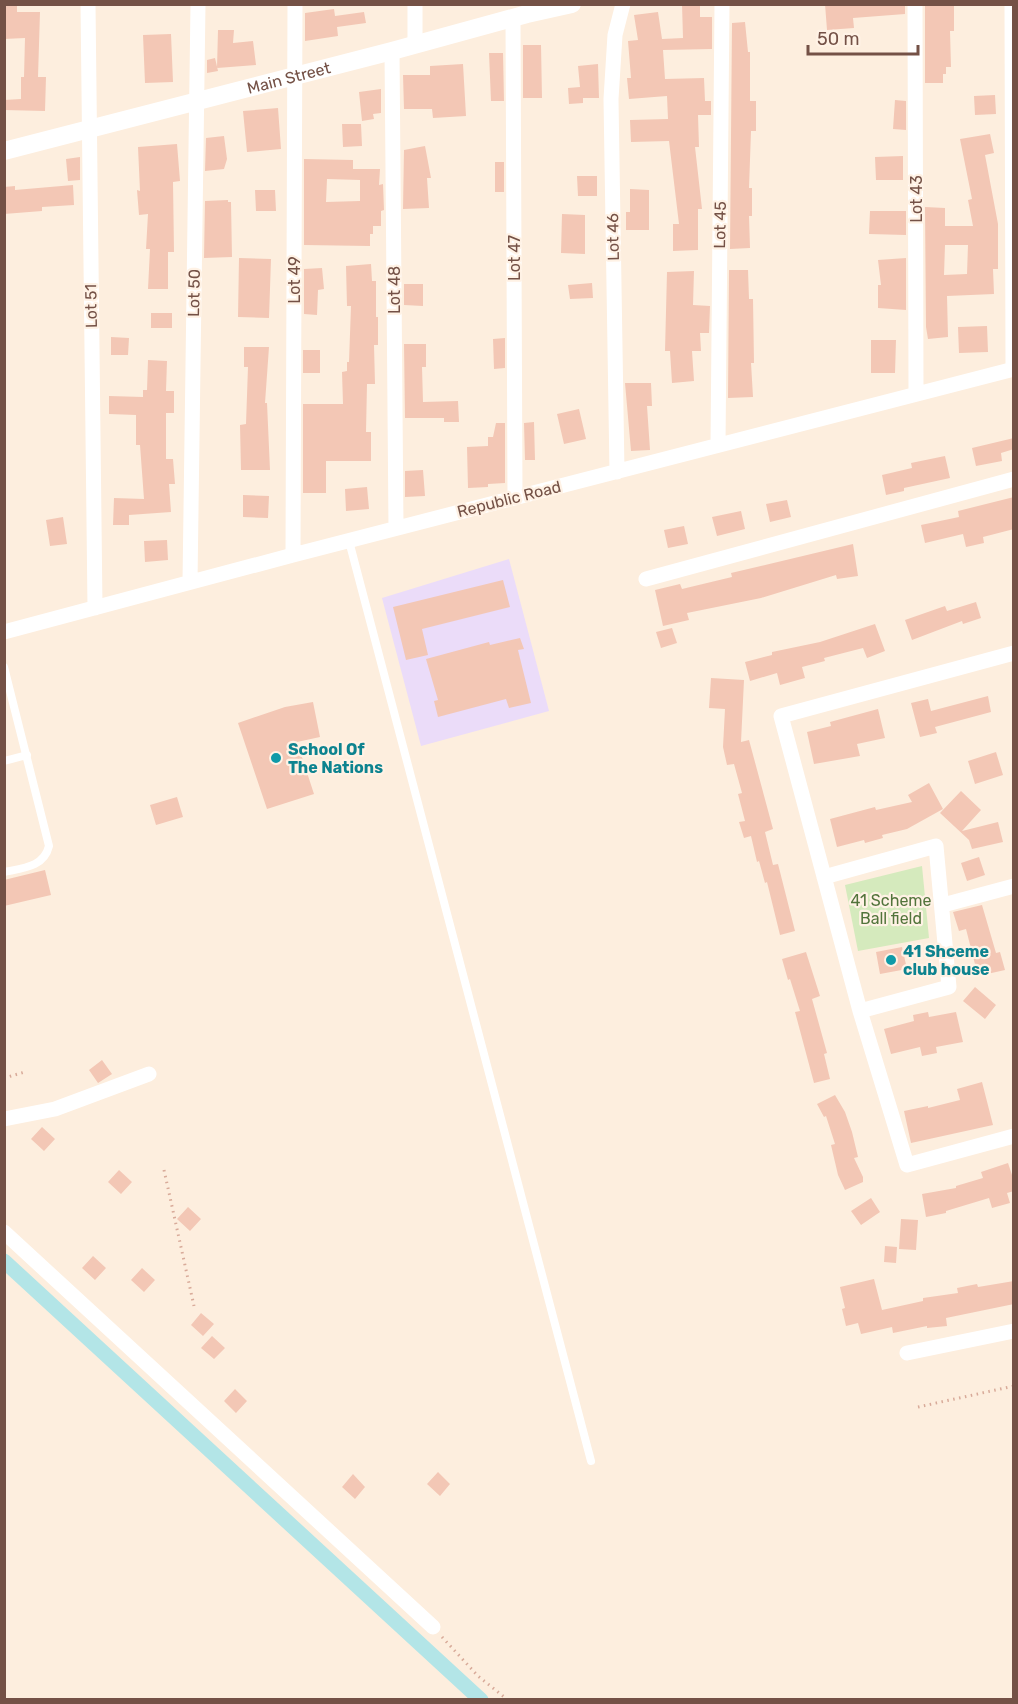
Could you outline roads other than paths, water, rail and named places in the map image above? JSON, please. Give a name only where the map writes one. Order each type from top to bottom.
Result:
[{"type":"street","name":"Lot 51","points":[[88,4],[95,608]]},
{"type":"street","name":"Lot 50","points":[[190,582],[198,4]]},
{"type":"street","name":"Lot 49","points":[[293,555],[295,4]]},
{"type":"street","points":[[415,4],[415,45]]},
{"type":"street","name":"Main Street","points":[[4,151],[415,45],[522,12],[572,4]]},
{"type":"street","name":"Lot 46","points":[[616,472],[611,99],[615,35],[623,4]]},
{"type":"street","name":"Lot 45","points":[[718,445],[722,4]]},
{"type":"street","name":"Lot 43","points":[[915,4],[916,394]]},
{"type":"street","points":[[1012,4],[1013,369]]},
{"type":"street","name":"Lot 47","points":[[514,498],[522,12]]},
{"type":"street","name":"Lot 48","points":[[392,51],[396,528]]},
{"type":"street","name":"Republic Road","points":[[4,632],[1013,369]]},
{"type":"street","points":[[646,579],[1014,479]]},
{"type":"street","points":[[1014,653],[781,716],[860,1011],[907,1165],[1014,1136]]},
{"type":"street","points":[[824,877],[936,846],[949,987],[860,1011]]},
{"type":"street","points":[[943,905],[1014,886]]},
{"type":"street","points":[[4,1119],[55,1109],[149,1074]]},
{"type":"street","points":[[4,1232],[433,1627]]},
{"type":"street","points":[[907,1353],[1014,1331]]},
{"type":"lane","points":[[349,541],[591,1461]]},
{"type":"lane","points":[[4,667],[49,846],[44,859],[38,864],[4,872]]},
{"type":"lane","points":[[4,761],[27,755]]},
{"type":"waterway","points":[[4,1261],[481,1700]]},
{"type":"place","name":"School Of The Nations","points":[[276,758]]},
{"type":"place","name":"41 Shceme club house","points":[[891,960]]},
{"type":"park label","name":"41 Scheme Ball field","points":[[891,909]]}]
